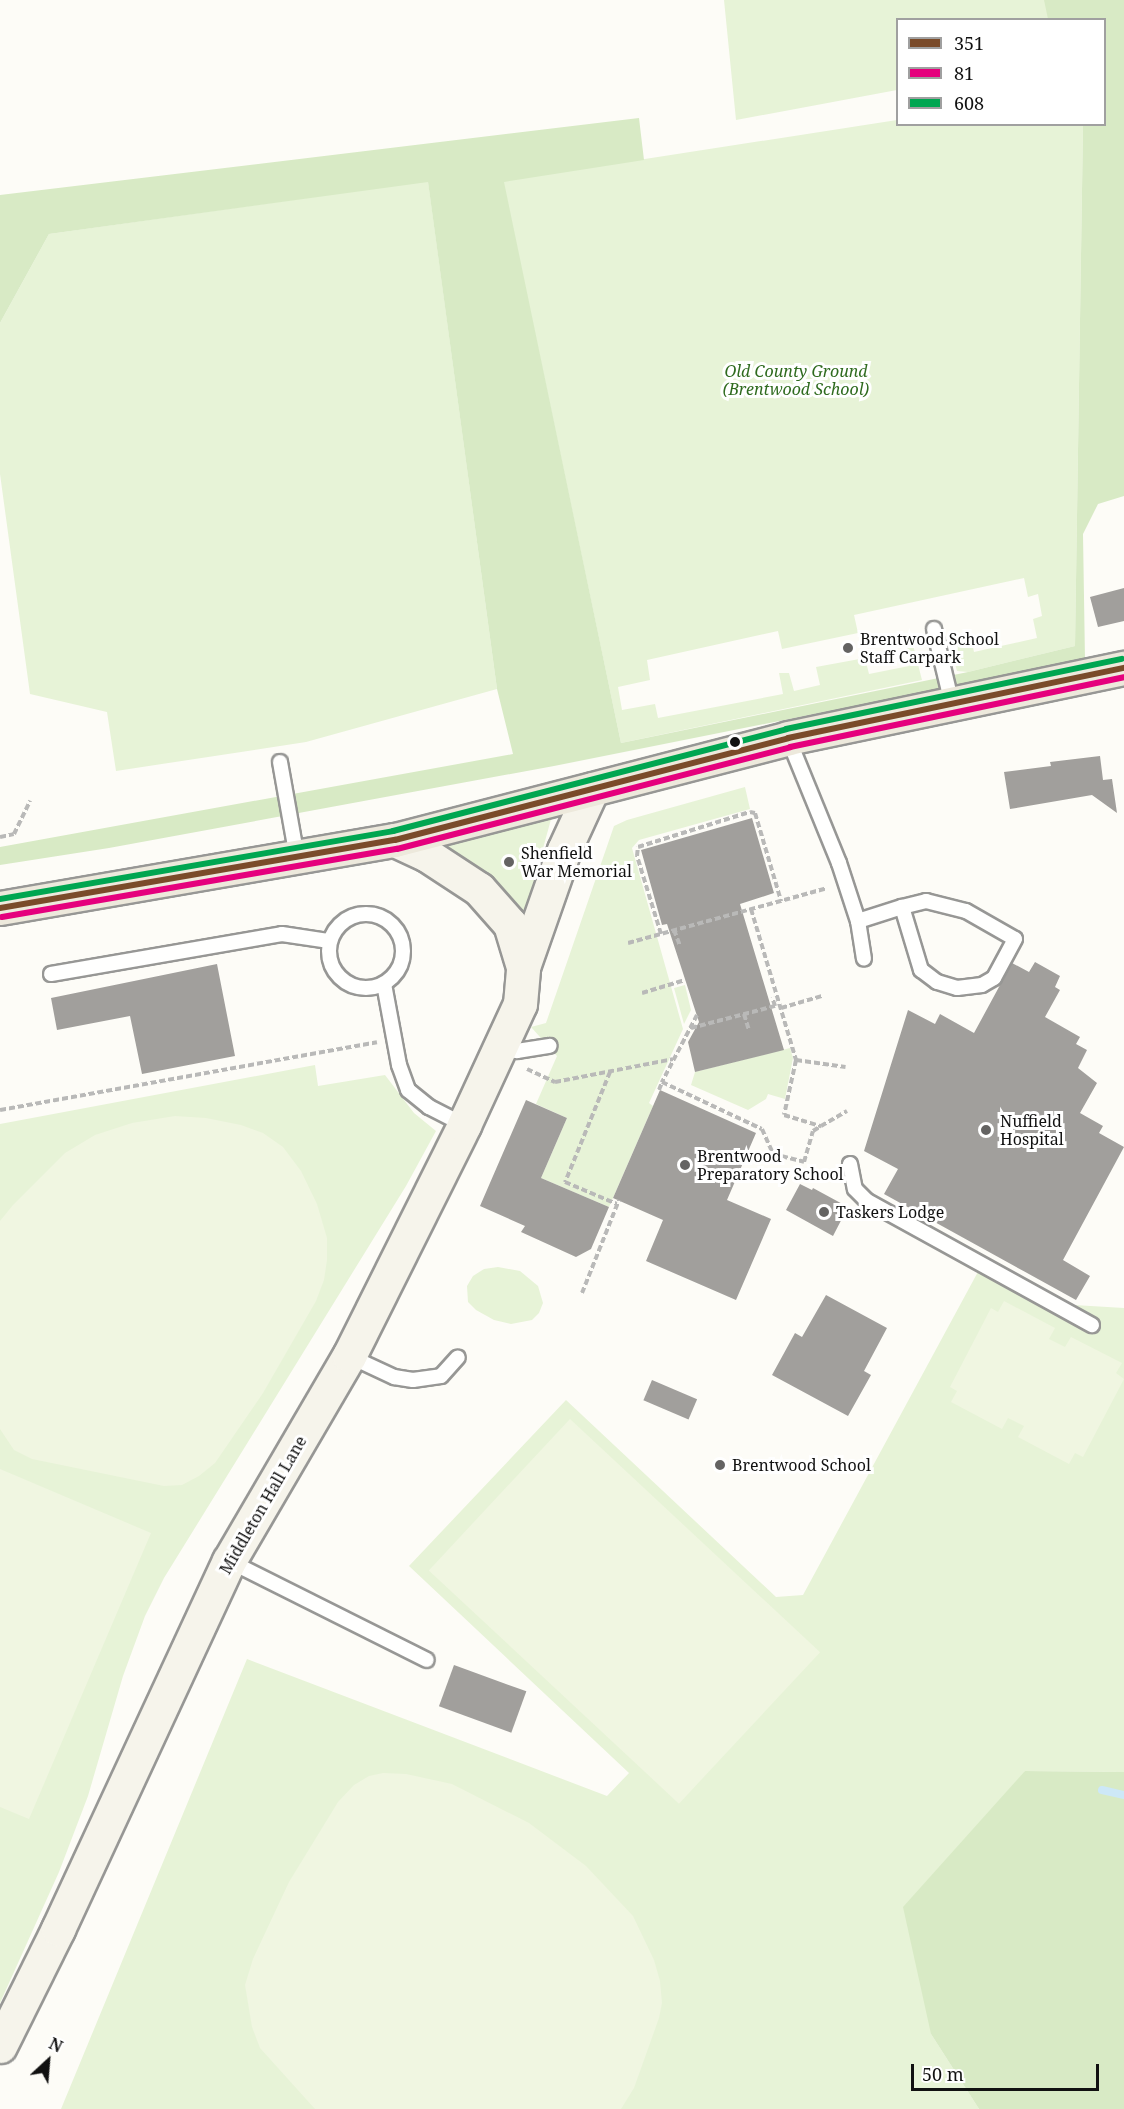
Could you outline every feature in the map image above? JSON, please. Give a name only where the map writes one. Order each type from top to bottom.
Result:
[{"type":"main road","points":[[0,908],[297,859],[395,840],[788,738],[1124,668]]},
{"type":"street","name":"Middleton Hall Lane","points":[[0,2046],[63,1919],[229,1561],[349,1356],[464,1125],[520,1004],[523,967],[564,850],[592,789]]},
{"type":"street","name":"Middleton Hall Lane","points":[[395,840],[427,855],[479,889],[510,924],[523,967]]},
{"type":"lane","points":[[934,629],[952,704]]},
{"type":"lane","points":[[788,738],[845,882],[858,921],[864,959]]},
{"type":"lane","points":[[280,762],[297,859]]},
{"type":"lane","points":[[858,921],[902,908],[926,901],[966,911],[1015,939],[994,978],[973,987],[947,985],[937,982],[921,970],[902,908]]},
{"type":"lane","points":[[357,914],[371,914],[385,921],[397,931],[403,943],[397,971],[384,984],[360,988],[340,976],[329,961],[329,941],[340,923],[357,914]]},
{"type":"lane","points":[[51,974],[282,934],[329,941]]},
{"type":"lane","points":[[384,984],[399,1065],[408,1090],[429,1107],[464,1125]]},
{"type":"lane","points":[[501,1043],[517,1051],[550,1046]]},
{"type":"lane","points":[[850,1164],[855,1189],[867,1201],[1092,1325]]},
{"type":"lane","points":[[349,1356],[394,1377],[413,1380],[441,1377],[458,1357]]},
{"type":"lane","points":[[229,1561],[427,1660]]},
{"type":"path","points":[[0,837],[14,834],[30,801]]},
{"type":"path","points":[[661,934],[638,856],[638,847],[750,812],[755,813],[781,901]]},
{"type":"path","points":[[628,943],[845,882]]},
{"type":"path","points":[[751,909],[796,1060],[784,1115],[821,1126]]},
{"type":"path","points":[[674,930],[680,946]]},
{"type":"path","points":[[642,993],[685,980]]},
{"type":"path","points":[[781,1008],[822,996]]},
{"type":"path","points":[[690,1031],[775,1006],[772,997]]},
{"type":"path","points":[[744,1014],[749,1030]]},
{"type":"path","points":[[659,1090],[696,1015]]},
{"type":"path","points":[[0,1110],[394,1038]]},
{"type":"path","points":[[487,1075],[515,1087],[524,1068],[555,1082],[674,1059]]},
{"type":"path","points":[[796,1060],[846,1067]]},
{"type":"path","points":[[582,1293],[618,1202],[565,1182],[610,1071]]},
{"type":"path","points":[[662,1082],[762,1129],[773,1154],[804,1162],[813,1131],[847,1111]]},
{"type":"green space","points":[[724,0],[1124,0],[1106,18],[896,18],[896,90],[736,120]]},
{"type":"green space","points":[[1044,0],[1124,0],[1124,496],[1098,504],[1083,534],[1085,660],[554,766],[109,848],[0,865],[0,847],[513,754],[497,689],[428,182],[49,234],[0,323],[0,195],[639,118],[644,160],[504,182],[621,743],[968,672],[1075,646],[1083,126],[1106,126],[1106,18],[1048,18]]},
{"type":"green space","name":"Old County Ground (Brentwood School)","points":[[896,120],[896,126],[1083,126],[1075,646],[968,672],[957,671],[950,646],[951,639],[970,634],[974,652],[1037,638],[1033,619],[1042,616],[1038,594],[1028,597],[1024,578],[854,615],[858,633],[782,649],[778,631],[647,660],[650,680],[618,687],[622,710],[655,704],[658,718],[783,694],[779,673],[789,673],[794,691],[820,685],[816,667],[865,658],[869,674],[909,666],[907,647],[913,645],[922,680],[621,743],[503,181]]},
{"type":"green space","points":[[428,181],[497,689],[306,742],[116,771],[107,712],[30,694],[0,474],[0,323],[49,234]]},
{"type":"green space","points":[[745,787],[750,809],[639,840],[632,848],[683,1029],[649,1103],[653,1106],[609,1207],[541,1178],[567,1118],[536,1104],[557,1056],[531,1027],[546,1023],[614,826],[627,820]]},
{"type":"green space","points":[[553,812],[525,914],[488,875],[440,843]]},
{"type":"green space","points":[[685,985],[691,1010],[684,1024],[674,988]]},
{"type":"green space","points":[[790,1048],[793,1058],[785,1099],[768,1094],[766,1099],[748,1110],[691,1085],[695,1072]]},
{"type":"green space","points":[[315,1065],[318,1086],[385,1075],[414,1113],[436,1131],[406,1186],[164,1578],[145,1616],[123,1676],[88,1796],[59,1872],[0,2003],[0,1124]]},
{"type":"green space","points":[[175,1116],[206,1118],[241,1125],[263,1133],[283,1147],[301,1171],[317,1204],[327,1238],[324,1280],[316,1301],[263,1393],[215,1463],[199,1476],[182,1485],[164,1486],[32,1459],[14,1450],[0,1429],[0,1221],[65,1153],[95,1135],[132,1123]]},
{"type":"green space","points":[[986,1257],[1074,1305],[1124,1308],[1124,1772],[1025,1771],[931,2034],[979,2109],[61,2109],[247,1659],[607,1796],[629,1773],[409,1566],[566,1400],[776,1597],[803,1595]]},
{"type":"green space","points":[[498,1267],[520,1271],[538,1286],[543,1303],[539,1313],[532,1320],[511,1324],[494,1320],[476,1310],[468,1302],[467,1286],[473,1276],[484,1269]]},
{"type":"green space","points":[[1004,1301],[1055,1328],[1049,1339],[1065,1347],[1071,1337],[1122,1363],[1116,1373],[1124,1379],[1083,1457],[1075,1453],[1069,1464],[1018,1437],[1024,1426],[1008,1418],[1002,1429],[951,1402],[957,1391],[950,1387],[991,1308],[998,1312]]},
{"type":"green space","points":[[570,1419],[820,1652],[679,1804],[429,1570]]},
{"type":"green space","points":[[0,1469],[151,1533],[29,1819],[0,1807]]},
{"type":"green space","points":[[1025,1771],[1124,1772],[1124,2109],[979,2109],[931,2034],[903,1907]]},
{"type":"green space","points":[[383,1773],[406,1774],[452,1784],[529,1823],[586,1866],[633,1916],[654,1960],[660,1981],[662,2003],[659,2018],[634,2088],[621,2109],[315,2109],[260,2048],[252,2027],[245,1985],[253,1959],[289,1882],[338,1802],[354,1785],[369,1776]]},
{"type":"building","points":[[1124,588],[1124,621],[1098,627],[1090,597]]},
{"type":"building","points":[[1100,756],[1103,780],[1112,779],[1117,813],[1092,795],[1010,809],[1004,772],[1051,766],[1050,762]]},
{"type":"building","points":[[752,818],[774,893],[740,904],[784,1050],[695,1072],[688,1042],[699,1022],[667,924],[662,925],[641,850]]},
{"type":"building","name":"Nuffield Hospital","points":[[1035,962],[1060,976],[1055,987],[1060,990],[1045,1017],[1080,1037],[1076,1044],[1087,1050],[1078,1068],[1097,1083],[1080,1113],[1103,1126],[1099,1133],[1124,1147],[1063,1260],[1090,1276],[1076,1300],[884,1194],[898,1169],[864,1151],[908,1010],[935,1024],[940,1014],[974,1033],[1012,963],[1029,972]]},
{"type":"building","points":[[217,964],[235,1056],[142,1074],[130,1016],[57,1030],[51,998]]},
{"type":"building","name":"Brentwood Preparatory School","points":[[660,1090],[756,1133],[727,1200],[771,1219],[736,1300],[646,1261],[663,1220],[613,1198]]},
{"type":"building","points":[[526,1100],[567,1118],[541,1178],[609,1207],[591,1249],[576,1257],[521,1232],[525,1226],[480,1206]]},
{"type":"building","name":"Taskers Lodge","points":[[800,1184],[812,1190],[813,1188],[848,1207],[833,1236],[786,1210]]},
{"type":"building","points":[[826,1295],[887,1328],[864,1371],[871,1375],[848,1416],[772,1375],[795,1333],[802,1337]]},
{"type":"building","points":[[652,1380],[697,1399],[689,1419],[643,1400]]},
{"type":"building","points":[[454,1665],[526,1691],[511,1733],[439,1706]]},
{"type":"waterway","points":[[1102,1790],[1124,1795]]},
{"type":"transit line","name":"608","points":[[0,899],[393,831],[786,729],[1122,659]]},
{"type":"transit line","name":"351","points":[[0,908],[395,840],[788,738],[1124,668]]},
{"type":"transit line","name":"81","points":[[2,917],[397,849],[790,747],[1124,677]]},
{"type":"place","name":"Brentwood School Staff Carpark","points":[[848,648]]},
{"type":"place","name":"Shenfield War Memorial","points":[[509,862]]},
{"type":"place","name":"Nuffield Hospital","points":[[986,1130]]},
{"type":"place","name":"Brentwood Preparatory School","points":[[685,1165]]},
{"type":"place","name":"Taskers Lodge","points":[[824,1212]]},
{"type":"place","name":"Brentwood School","points":[[720,1465]]}]
